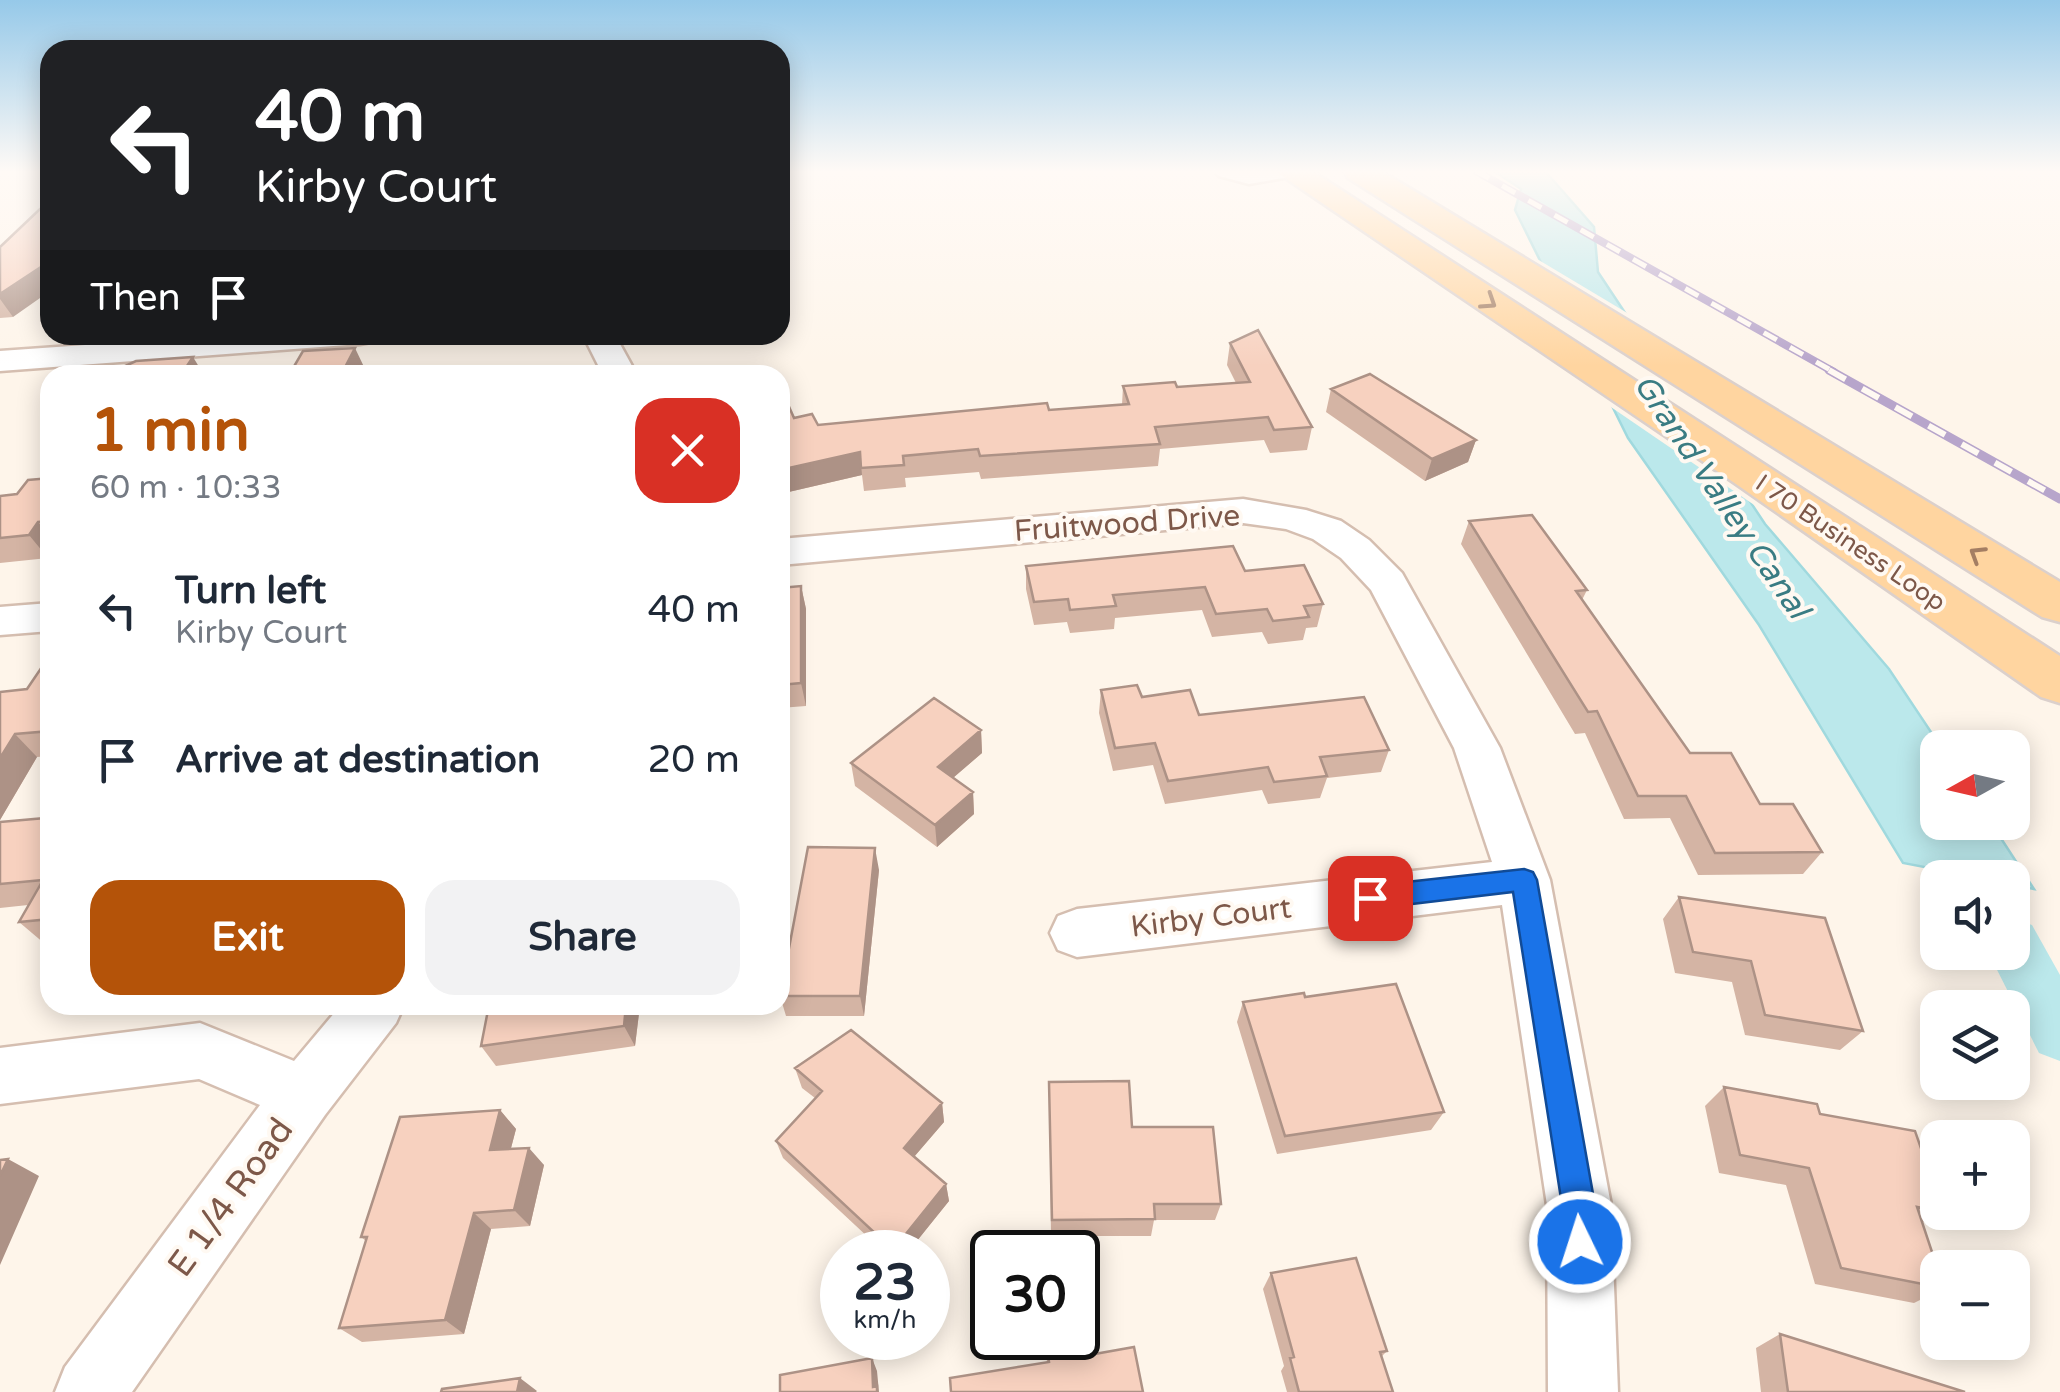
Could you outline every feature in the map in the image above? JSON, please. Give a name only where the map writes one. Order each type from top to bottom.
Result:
[{"type":"main road","name":"I 70 Business Loop","points":[[1387,236],[1752,474],[2060,683]]},
{"type":"main road","name":"I 70 Business Loop","points":[[1465,236],[2060,605]]},
{"type":"street","points":[[0,361],[222,345]]},
{"type":"street","name":"Fruitwood Drive","points":[[790,551],[1243,512],[1292,518],[1326,530],[1355,549],[1388,583],[1477,748],[1524,880],[1578,1205],[1583,1392]]},
{"type":"street","points":[[0,621],[40,618]]},
{"type":"street","name":"Kirby Court","points":[[1077,933],[1524,880]]},
{"type":"street","name":"E 1/4 Road","points":[[90,1392],[304,1094],[368,1015]]},
{"type":"street","points":[[0,1076],[200,1051],[304,1094]]},
{"type":"water","points":[[1528,236],[1595,236],[1598,272],[1765,524],[1889,669],[1930,730],[1920,730],[1920,840],[2002,840],[2015,860],[1920,860],[1920,866],[1903,863],[1759,625],[1628,438]]},
{"type":"pier","points":[[1532,256],[1634,317],[1763,511],[1605,403]]},
{"type":"building","points":[[12,236],[40,236],[40,268],[0,294],[0,247]]},
{"type":"building","points":[[1258,330],[1312,427],[1274,430],[1268,417],[1155,427],[1160,444],[980,456],[978,449],[903,456],[904,465],[861,468],[860,452],[790,468],[790,409],[794,418],[812,414],[818,425],[1047,403],[1049,410],[1129,404],[1123,386],[1250,382],[1230,343]]},
{"type":"building","points":[[355,348],[346,365],[295,365],[303,351]]},
{"type":"building","points":[[193,357],[188,365],[127,365]]},
{"type":"building","points":[[1370,374],[1476,440],[1432,459],[1331,389]]},
{"type":"building","points":[[40,479],[40,522],[29,535],[0,538],[0,496],[17,494],[28,480]]},
{"type":"building","points":[[1532,515],[1587,590],[1576,591],[1690,753],[1731,753],[1760,804],[1793,804],[1822,852],[1715,853],[1686,796],[1638,796],[1597,711],[1588,712],[1469,521]]},
{"type":"building","points":[[1233,546],[1245,571],[1304,565],[1323,604],[1304,606],[1309,617],[1273,621],[1267,609],[1216,614],[1205,587],[1113,595],[1116,606],[1070,610],[1068,599],[1034,602],[1026,566]]},
{"type":"building","points":[[801,586],[801,683],[790,684],[790,587]]},
{"type":"building","points":[[40,670],[40,732],[15,734],[0,758],[0,692],[27,689]]},
{"type":"building","points":[[1137,685],[1142,697],[1190,690],[1199,715],[1364,697],[1389,750],[1320,757],[1327,776],[1274,782],[1268,767],[1168,781],[1155,743],[1115,748],[1101,690]]},
{"type":"building","points":[[934,698],[981,730],[938,767],[973,792],[935,825],[851,763]]},
{"type":"building","points":[[40,818],[40,880],[0,884],[0,822]]},
{"type":"building","points":[[808,847],[875,848],[860,996],[790,996],[790,943]]},
{"type":"building","points":[[40,885],[40,920],[19,922]]},
{"type":"building","points":[[1679,897],[1825,918],[1863,1031],[1765,1015],[1751,961],[1693,952]]},
{"type":"building","points":[[1396,984],[1444,1112],[1285,1136],[1243,1002]]},
{"type":"building","points":[[487,1015],[625,1015],[624,1026],[481,1046]]},
{"type":"building","points":[[851,1030],[942,1103],[904,1148],[946,1184],[909,1230],[872,1230],[776,1141],[822,1091],[795,1068]]},
{"type":"building","points":[[1129,1081],[1132,1127],[1213,1127],[1221,1204],[1154,1204],[1155,1219],[1052,1220],[1049,1082]]},
{"type":"building","points":[[1724,1087],[1817,1104],[1820,1114],[1915,1131],[1920,1145],[1920,1208],[1917,1207],[1920,1230],[1925,1230],[1931,1250],[1920,1250],[1920,1283],[1841,1268],[1809,1168],[1740,1155]]},
{"type":"building","points":[[500,1110],[490,1150],[529,1148],[514,1210],[474,1213],[445,1320],[339,1328],[367,1237],[361,1237],[400,1117]]},
{"type":"building","points":[[8,1159],[0,1176],[0,1160]]},
{"type":"building","points":[[1356,1258],[1387,1351],[1380,1352],[1393,1392],[1299,1392],[1290,1358],[1294,1357],[1271,1273]]},
{"type":"building","points":[[1780,1334],[1965,1392],[1788,1392]]},
{"type":"building","points":[[1134,1347],[1143,1392],[951,1392],[950,1378],[1049,1362],[1100,1360],[1100,1353]]},
{"type":"building","points":[[872,1360],[873,1387],[877,1386],[877,1392],[780,1392],[780,1375]]},
{"type":"building","points":[[520,1378],[517,1392],[441,1392],[442,1389]]},
{"type":"waterway","name":"Grand Valley Canal","points":[[2026,970],[2060,1033]]},
{"type":"railway","points":[[1592,236],[1834,372]]},
{"type":"railway","points":[[1829,370],[2060,499]]},
{"type":"route","points":[[1370,898],[1524,880],[1578,1205],[1580,1242]]}]
